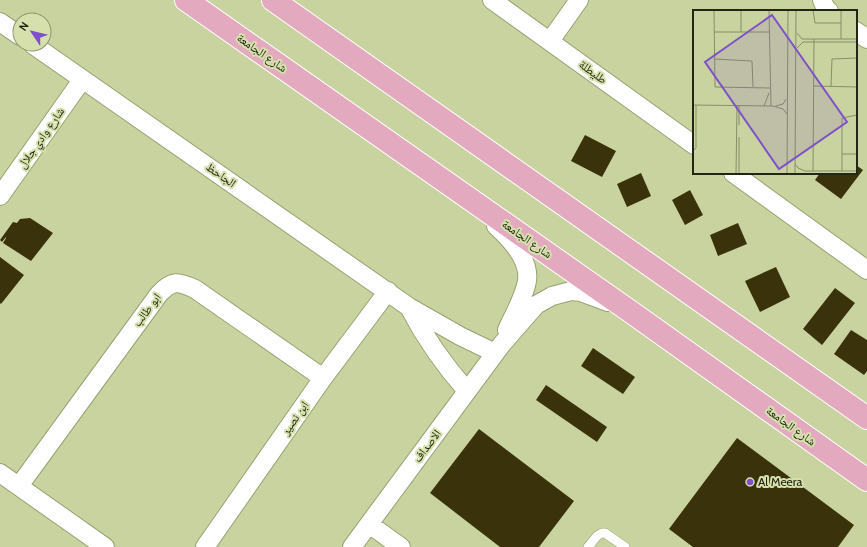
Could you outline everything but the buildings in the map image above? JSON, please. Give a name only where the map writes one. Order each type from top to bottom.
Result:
[{"type":"main road","name":"شارع الجامعة","points":[[186,0],[631,312],[867,480]]},
{"type":"main road","points":[[279,3],[867,418]]},
{"type":"street","name":"طليطلة","points":[[492,0],[693,144]]},
{"type":"street","points":[[550,41],[579,0]]},
{"type":"street","points":[[822,0],[828,10]]},
{"type":"street","points":[[0,22],[12,30]]},
{"type":"street","points":[[857,32],[867,39]]},
{"type":"street","name":"الجاحظ","points":[[43,52],[409,307],[460,336],[498,348]]},
{"type":"street","name":"شارع وادي جلال","points":[[0,196],[82,80]]},
{"type":"street","points":[[734,174],[867,270]]},
{"type":"street","name":"الاصداف","points":[[458,191],[512,242],[526,267],[527,279],[525,289],[498,348]]},
{"type":"street","name":"ابو طالب","points":[[19,486],[159,294],[166,286],[174,283],[183,283],[195,288],[323,378]]},
{"type":"street","name":"ابن نصير","points":[[205,547],[323,378],[388,291]]},
{"type":"street","name":"الاصداف","points":[[361,544],[369,524],[498,348],[536,305],[552,296],[564,292],[581,292],[631,312]]},
{"type":"street","name":"الجاحظ","points":[[409,307],[429,343],[467,391]]},
{"type":"street","points":[[0,473],[105,547]]},
{"type":"street","points":[[369,524],[401,547]]},
{"type":"lane","points":[[588,547],[597,536],[605,533],[625,547]]},
{"type":"place","name":"Al Meera","points":[[750,482]]}]
